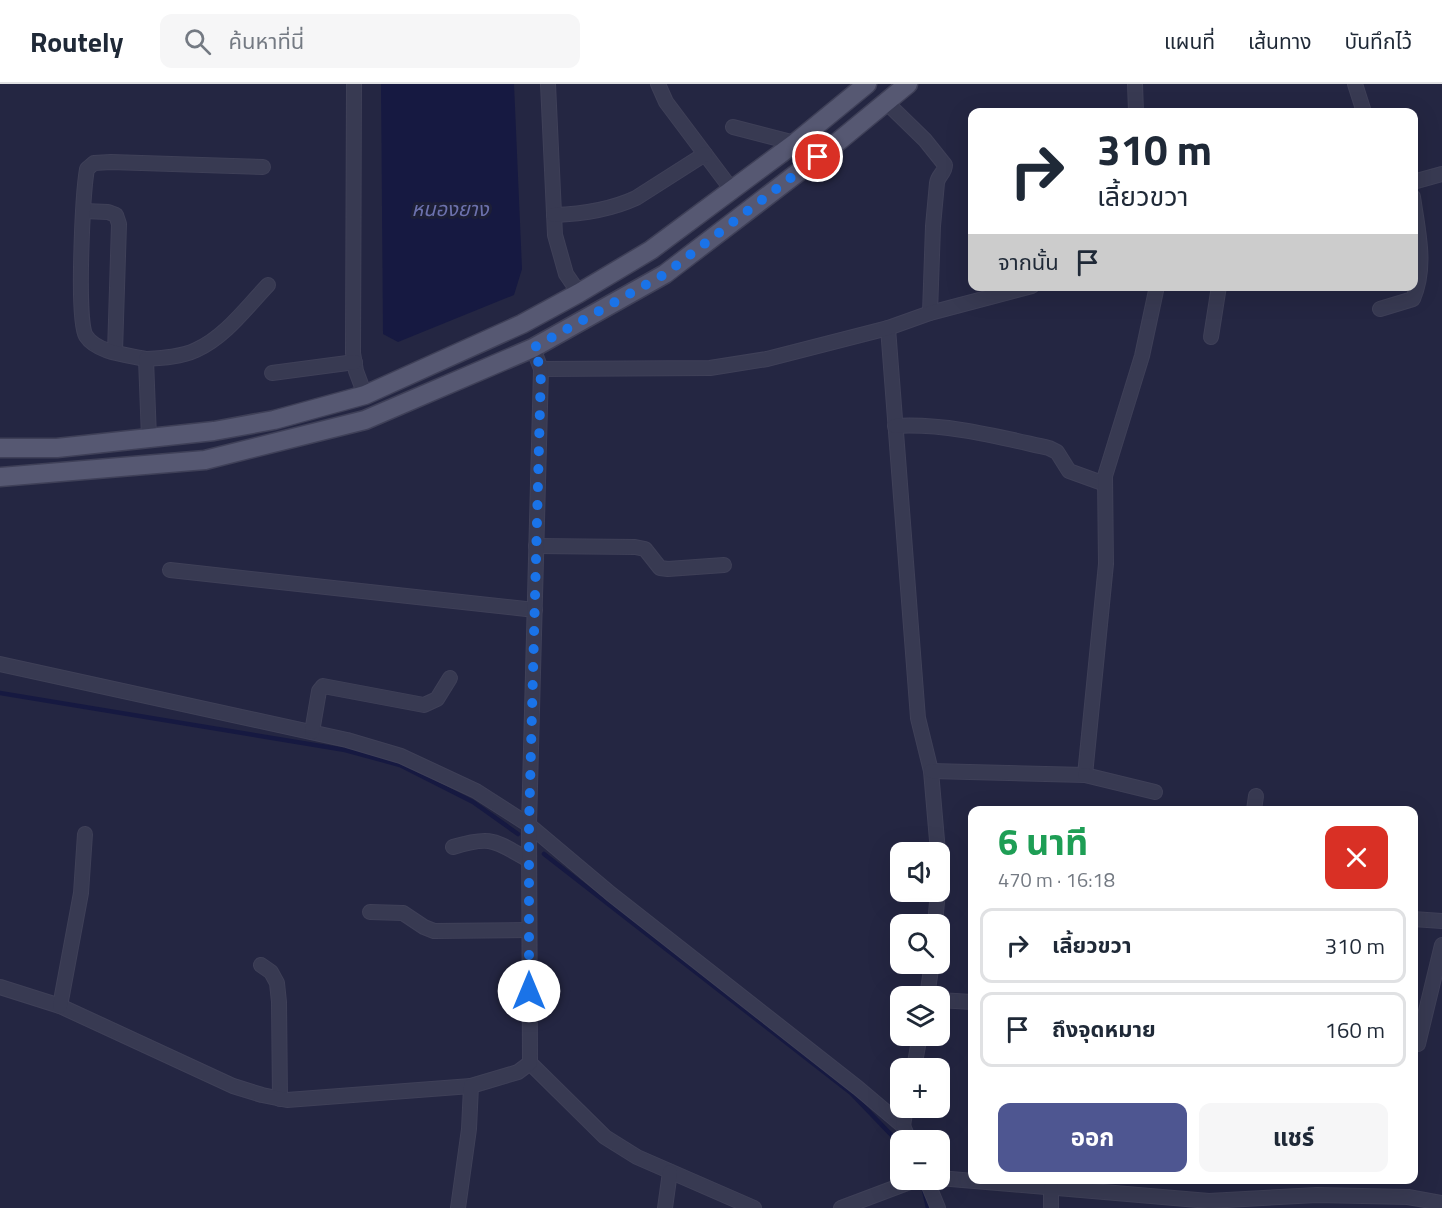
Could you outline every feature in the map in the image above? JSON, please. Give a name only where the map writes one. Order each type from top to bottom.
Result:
[{"type":"main road","points":[[0,448],[57,448],[214,431],[274,420],[366,395],[522,324],[651,250],[795,143],[867,84]]},
{"type":"main road","points":[[0,477],[205,460],[365,420],[533,348],[665,274],[834,145],[908,84]]},
{"type":"main road","points":[[818,124],[834,145]]},
{"type":"street","points":[[354,84],[355,362],[356,371],[366,395]]},
{"type":"street","points":[[548,84],[555,235],[566,274],[579,293]]},
{"type":"street","points":[[658,84],[666,102],[732,190]]},
{"type":"street","points":[[1135,84],[1136,108]]},
{"type":"street","points":[[1355,84],[1363,108]]},
{"type":"street","points":[[886,102],[925,140],[945,164],[944,171],[937,178],[930,313]]},
{"type":"street","points":[[733,128],[795,143]]},
{"type":"street","points":[[555,215],[591,213],[624,204],[705,154]]},
{"type":"street","points":[[263,167],[94,163],[87,169],[82,320],[85,335],[93,344],[146,359],[188,353],[207,344],[227,328],[268,285]]},
{"type":"street","points":[[1418,181],[1442,174]]},
{"type":"street","points":[[84,211],[111,212],[116,215],[119,224],[115,352]]},
{"type":"street","points":[[1418,233],[1422,261],[1418,288]]},
{"type":"street","points":[[541,369],[710,368],[767,359],[888,328],[930,313],[1013,291]]},
{"type":"street","points":[[1085,775],[1106,564],[1105,476],[1142,356],[1156,291]]},
{"type":"street","points":[[1211,337],[1218,291]]},
{"type":"street","points":[[1380,309],[1413,299],[1416,291]]},
{"type":"street","points":[[888,328],[918,718],[931,771],[937,842]]},
{"type":"street","points":[[533,348],[541,369],[529,825],[530,1063],[605,1137],[638,1157],[754,1208]]},
{"type":"street","points":[[146,359],[150,438]]},
{"type":"street","points":[[272,373],[355,362]]},
{"type":"street","points":[[894,426],[952,428],[1049,448],[1057,452],[1071,473],[1105,484]]},
{"type":"street","points":[[536,546],[635,547],[645,549],[660,568],[668,569],[724,565]]},
{"type":"street","points":[[170,570],[535,610]]},
{"type":"street","points":[[0,664],[347,740],[401,756],[476,791],[529,825],[611,894],[858,1088],[903,1126],[905,1130]]},
{"type":"street","points":[[312,732],[319,691],[323,686],[424,705],[437,699],[450,678]]},
{"type":"street","points":[[931,771],[1085,775],[1155,792]]},
{"type":"street","points":[[60,1006],[79,904],[86,834]]},
{"type":"street","points":[[453,847],[475,840],[493,841],[529,860]]},
{"type":"street","points":[[370,912],[406,914],[434,931],[529,930]]},
{"type":"street","points":[[1418,919],[1442,921]]},
{"type":"street","points":[[1418,1044],[1442,945]]},
{"type":"street","points":[[261,965],[271,972],[277,983],[280,1099]]},
{"type":"street","points":[[0,987],[60,1006],[233,1086],[280,1099],[471,1086],[519,1072],[530,1063]]},
{"type":"street","points":[[950,1001],[968,1002]]},
{"type":"street","points":[[458,1208],[469,1129],[471,1086]]},
{"type":"street","points":[[903,1126],[904,1118]]},
{"type":"street","points":[[665,1208],[670,1172]]},
{"type":"street","points":[[950,1179],[968,1181]]},
{"type":"street","points":[[1006,1184],[1209,1202],[1317,1195],[1408,1197],[1442,1203]]},
{"type":"street","points":[[1051,1188],[1051,1208]]},
{"type":"street","points":[[842,1208],[890,1190]]},
{"type":"street","points":[[931,1190],[938,1208]]},
{"type":"water","name":"หนองยาง","points":[[381,84],[514,84],[522,269],[514,295],[398,342],[383,334]]},
{"type":"waterway","points":[[0,693],[345,750],[400,765],[473,802],[518,834]]},
{"type":"waterway","points":[[544,854],[851,1093],[890,1134]]},
{"type":"waterway","points":[[924,1190],[928,1208]]},
{"type":"route","points":[[529,991],[529,825],[541,369],[533,348],[665,274],[818,157]]}]
